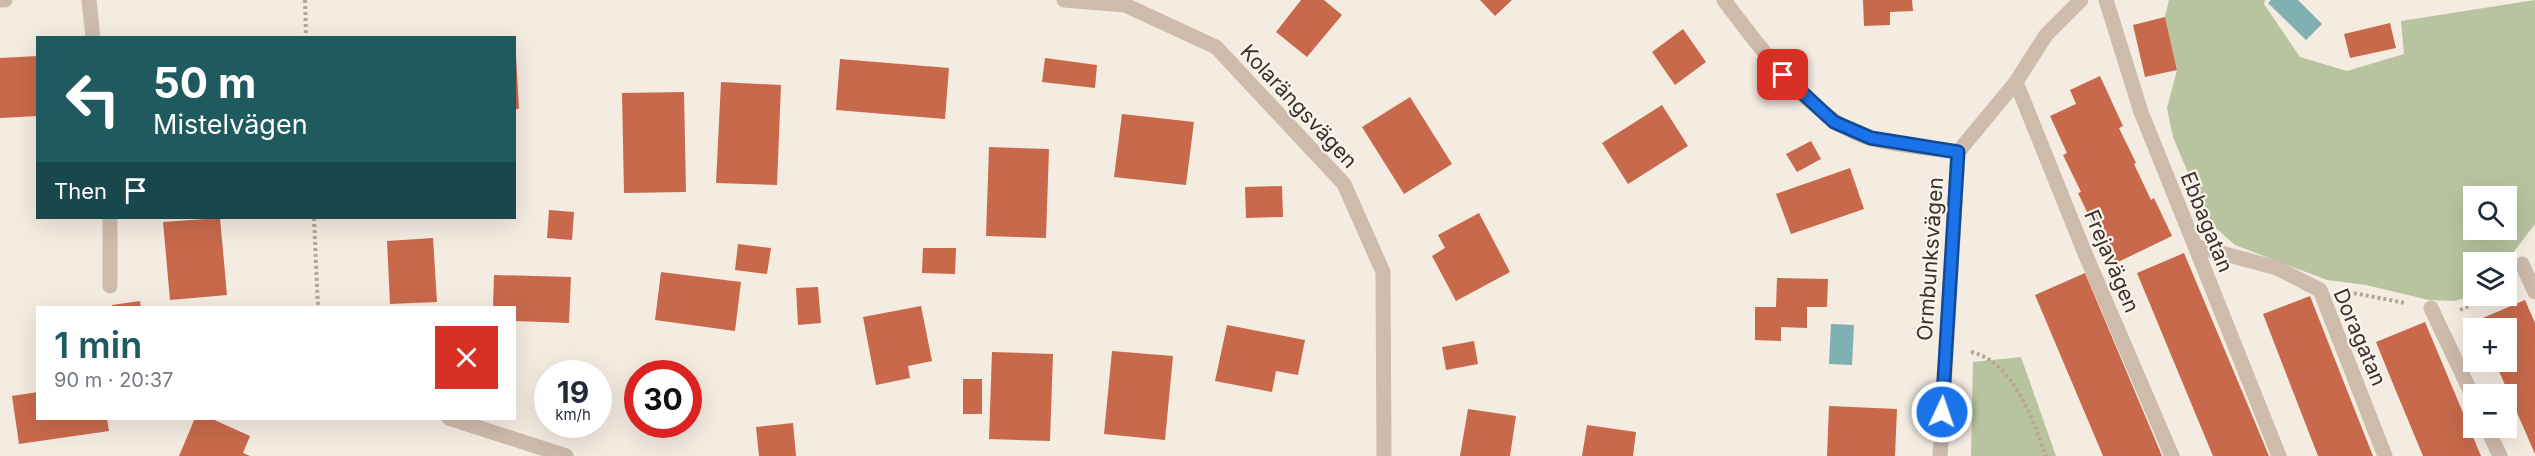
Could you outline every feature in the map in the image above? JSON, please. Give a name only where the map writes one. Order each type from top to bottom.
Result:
[{"type":"street","points":[[0,0],[5,0]]},
{"type":"street","points":[[89,0],[93,36]]},
{"type":"street","name":"Kolarängsvägen","points":[[1064,0],[1125,6],[1216,47],[1344,184],[1383,272],[1384,456]]},
{"type":"street","points":[[1724,0],[1783,75],[1834,122],[1871,138],[1958,152]]},
{"type":"street","name":"Ormbunksvägen","points":[[1940,456],[1958,152],[2016,81],[2046,35],[2081,0]]},
{"type":"street","name":"Ebbagatan","points":[[2106,0],[2141,112],[2279,456]]},
{"type":"street","name":"Frejavägen","points":[[2016,81],[2172,456]]},
{"type":"street","points":[[110,219],[110,286]]},
{"type":"street","name":"Doragatan","points":[[2195,246],[2277,268],[2320,290],[2385,456]]},
{"type":"street","points":[[2522,264],[2535,292]]},
{"type":"street","points":[[2431,308],[2467,384]]},
{"type":"street","points":[[454,420],[566,456]]},
{"type":"street","points":[[2492,438],[2500,456]]},
{"type":"path","points":[[305,0],[306,36]]},
{"type":"path","points":[[314,219],[318,306]]},
{"type":"path","points":[[1946,347],[1984,355],[2000,367],[2011,380],[2034,425],[2046,456]]},
{"type":"green space","points":[[2169,0],[2265,0],[2264,4],[2300,57],[2347,71],[2404,54],[2401,21],[2535,0],[2535,224],[2514,252],[2463,252],[2463,298],[2455,301],[2429,300],[2366,285],[2327,280],[2235,245],[2208,221],[2173,137],[2167,108],[2177,70],[2165,17]]},
{"type":"green space","points":[[2021,357],[2056,456],[1971,456],[1973,362]]},
{"type":"water","points":[[2271,0],[2298,0],[2322,24],[2306,40],[2268,3]]},
{"type":"water","points":[[1831,324],[1854,325],[1852,365],[1829,364]]},
{"type":"building","points":[[1301,0],[1324,0],[1342,15],[1307,57],[1276,32]]},
{"type":"building","points":[[1480,0],[1512,0],[1495,16]]},
{"type":"building","points":[[1863,0],[1912,0],[1913,11],[1890,12],[1890,25],[1864,26]]},
{"type":"building","points":[[2165,17],[2177,70],[2145,77],[2133,25]]},
{"type":"building","points":[[2390,23],[2396,48],[2350,58],[2344,34]]},
{"type":"building","points":[[1683,29],[1706,62],[1675,85],[1652,52]]},
{"type":"building","points":[[36,56],[36,116],[0,118],[0,58]]},
{"type":"building","points":[[516,56],[519,109],[516,109]]},
{"type":"building","points":[[1045,58],[1097,65],[1095,88],[1042,82]]},
{"type":"building","points":[[840,59],[949,68],[945,119],[836,110]]},
{"type":"building","points":[[2100,76],[2123,126],[2119,128],[2136,163],[2134,164],[2151,200],[2154,198],[2172,236],[2116,263],[2098,225],[2094,227],[2078,193],[2081,192],[2063,155],[2067,153],[2050,116],[2076,104],[2070,90]]},
{"type":"building","points":[[721,82],[781,85],[777,185],[716,183]]},
{"type":"building","points":[[684,92],[686,192],[624,193],[622,93]]},
{"type":"building","points":[[1410,97],[1452,164],[1404,194],[1362,127]]},
{"type":"building","points":[[1662,105],[1688,146],[1628,184],[1602,143]]},
{"type":"building","points":[[1122,114],[1194,122],[1186,185],[1114,177]]},
{"type":"building","points":[[1811,141],[1821,159],[1797,172],[1786,154]]},
{"type":"building","points":[[989,147],[1049,149],[1046,238],[986,236]]},
{"type":"building","points":[[1850,168],[1864,209],[1791,234],[1776,194]]},
{"type":"building","points":[[1282,186],[1283,217],[1246,218],[1245,187]]},
{"type":"building","points":[[549,210],[574,212],[572,240],[547,238]]},
{"type":"building","points":[[1479,213],[1510,272],[1456,301],[1432,256],[1445,248],[1438,235]]},
{"type":"building","points":[[220,219],[227,295],[170,300],[163,222]]},
{"type":"building","points":[[433,238],[437,302],[390,304],[387,241]]},
{"type":"building","points":[[738,244],[771,248],[767,274],[735,270]]},
{"type":"building","points":[[923,248],[956,248],[955,274],[922,273]]},
{"type":"building","points":[[2184,253],[2269,456],[2213,456],[2137,273]]},
{"type":"building","points":[[661,272],[741,282],[735,331],[655,320]]},
{"type":"building","points":[[2085,273],[2162,456],[2103,456],[2035,295]]},
{"type":"building","points":[[494,275],[571,277],[569,323],[516,321],[516,306],[493,306]]},
{"type":"building","points":[[1777,278],[1828,279],[1827,307],[1807,307],[1807,328],[1781,327],[1781,341],[1755,340],[1755,307],[1776,307]]},
{"type":"building","points":[[818,287],[821,323],[798,325],[796,288]]},
{"type":"building","points":[[2310,296],[2373,456],[2318,456],[2263,314]]},
{"type":"building","points":[[2525,300],[2535,323],[2535,454],[2517,413],[2517,384],[2505,384],[2499,372],[2517,372],[2517,318],[2483,318],[2511,306],[2517,306],[2517,303]]},
{"type":"building","points":[[140,301],[141,306],[112,306]]},
{"type":"building","points":[[921,306],[932,361],[908,366],[910,378],[876,385],[863,317]]},
{"type":"building","points":[[2425,322],[2463,413],[2463,438],[2473,438],[2481,456],[2423,456],[2376,342]]},
{"type":"building","points":[[1227,325],[1305,340],[1298,375],[1276,371],[1272,392],[1215,381]]},
{"type":"building","points":[[1474,341],[1478,364],[1446,370],[1442,347]]},
{"type":"building","points":[[1112,351],[1173,356],[1165,440],[1104,434]]},
{"type":"building","points":[[992,352],[1053,354],[1050,441],[989,439]]},
{"type":"building","points":[[963,379],[982,379],[982,414],[963,414]]},
{"type":"building","points":[[36,392],[36,420],[107,420],[109,431],[19,444],[12,396]]},
{"type":"building","points":[[1829,406],[1897,409],[1895,456],[1827,456]]},
{"type":"building","points":[[1468,409],[1516,416],[1510,456],[1460,456]]},
{"type":"building","points":[[194,420],[214,420],[250,436],[243,453],[250,456],[179,456]]},
{"type":"building","points":[[793,423],[796,456],[759,456],[756,427]]},
{"type":"building","points":[[1587,425],[1636,432],[1633,456],[1582,456]]},
{"type":"route","points":[[1783,75],[1834,122],[1871,138],[1958,152],[1942,412]]}]
